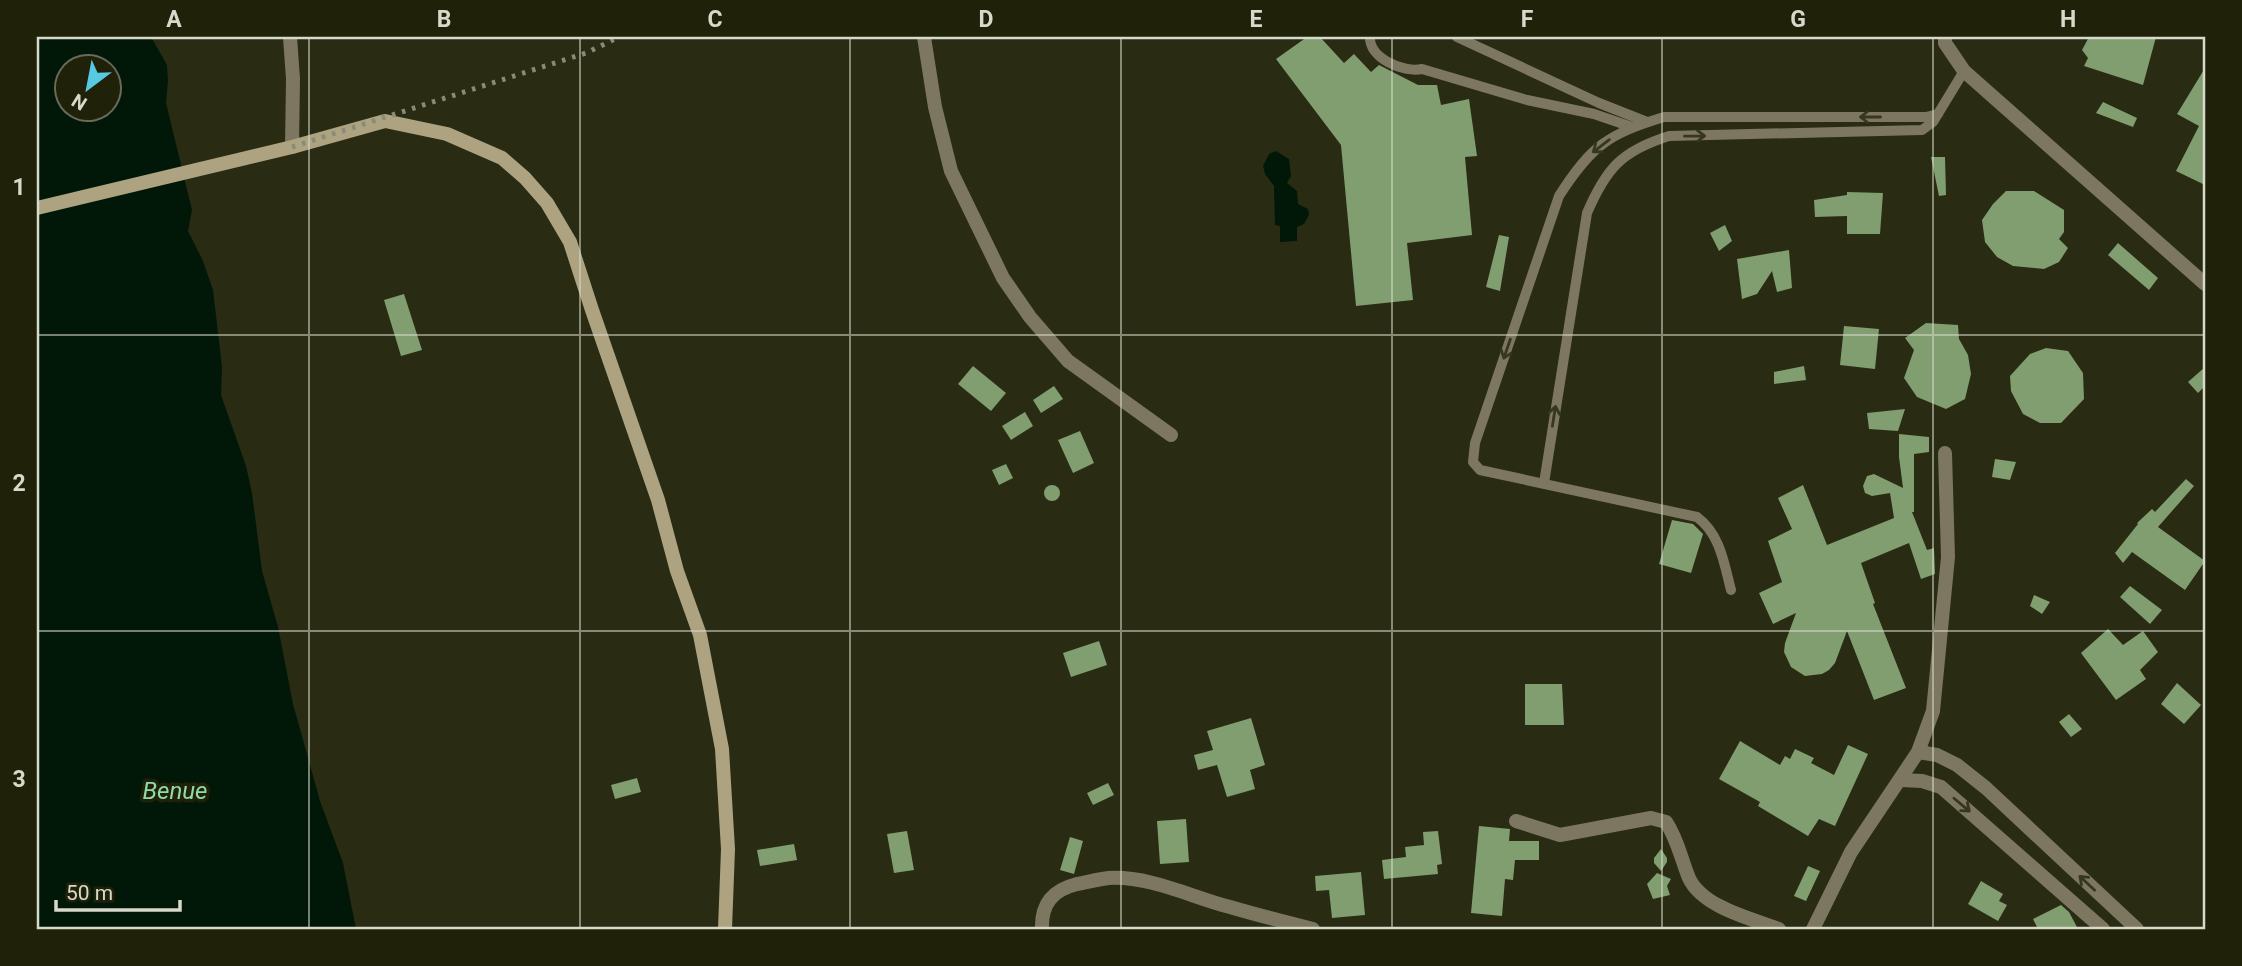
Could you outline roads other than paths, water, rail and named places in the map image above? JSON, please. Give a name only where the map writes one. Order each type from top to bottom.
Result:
[{"type":"main road","points":[[37,208],[292,147],[385,121],[447,134],[502,158],[525,178],[547,203],[570,242],[658,500],[677,571],[700,635],[722,748],[729,849],[725,929]]},
{"type":"street","points":[[290,37],[293,79],[292,147]]},
{"type":"street","points":[[924,37],[935,107],[951,171],[1003,278],[1030,317],[1068,361],[1171,435]]},
{"type":"street","points":[[1945,37],[1945,43],[1964,71],[2205,284]]},
{"type":"street","points":[[1813,929],[1851,852],[1918,752],[1933,711],[1948,557],[1945,453]]},
{"type":"street","points":[[1918,752],[1937,755],[1957,765],[2137,929]]},
{"type":"street","points":[[1901,780],[1922,781],[1941,788],[2103,929]]},
{"type":"street","points":[[1517,821],[1560,835],[1651,818],[1666,822],[1675,834],[1690,881],[1702,895],[1720,906],[1779,929]]},
{"type":"street","points":[[1042,929],[1046,903],[1056,892],[1073,885],[1107,878],[1155,884],[1228,907],[1313,929]]},
{"type":"lane","points":[[1370,37],[1370,43],[1378,56],[1401,67],[1414,71],[1422,69],[1527,100],[1594,114],[1632,127]]},
{"type":"lane","points":[[1458,37],[1599,103],[1647,122]]},
{"type":"lane","points":[[1544,483],[1587,213],[1600,184],[1618,162],[1644,144],[1669,136],[1922,131],[1926,122],[1938,114],[1964,71]]},
{"type":"lane","points":[[1731,590],[1719,546],[1709,526],[1697,517],[1480,470],[1473,462],[1475,443],[1559,196],[1577,167],[1600,144],[1632,127],[1664,117],[1926,122]]},
{"type":"water","name":"Benue","points":[[37,37],[151,37],[167,65],[166,103],[192,210],[188,231],[203,261],[213,290],[222,367],[221,395],[246,466],[262,571],[278,627],[293,704],[320,801],[343,863],[356,929],[37,929]]},
{"type":"water","points":[[1276,151],[1289,159],[1291,176],[1287,183],[1297,191],[1298,204],[1308,209],[1309,215],[1304,224],[1297,227],[1297,241],[1280,242],[1280,226],[1275,225],[1274,186],[1265,174],[1263,166],[1269,154]]},
{"type":"railway","points":[[292,147],[586,53],[619,37]]}]
